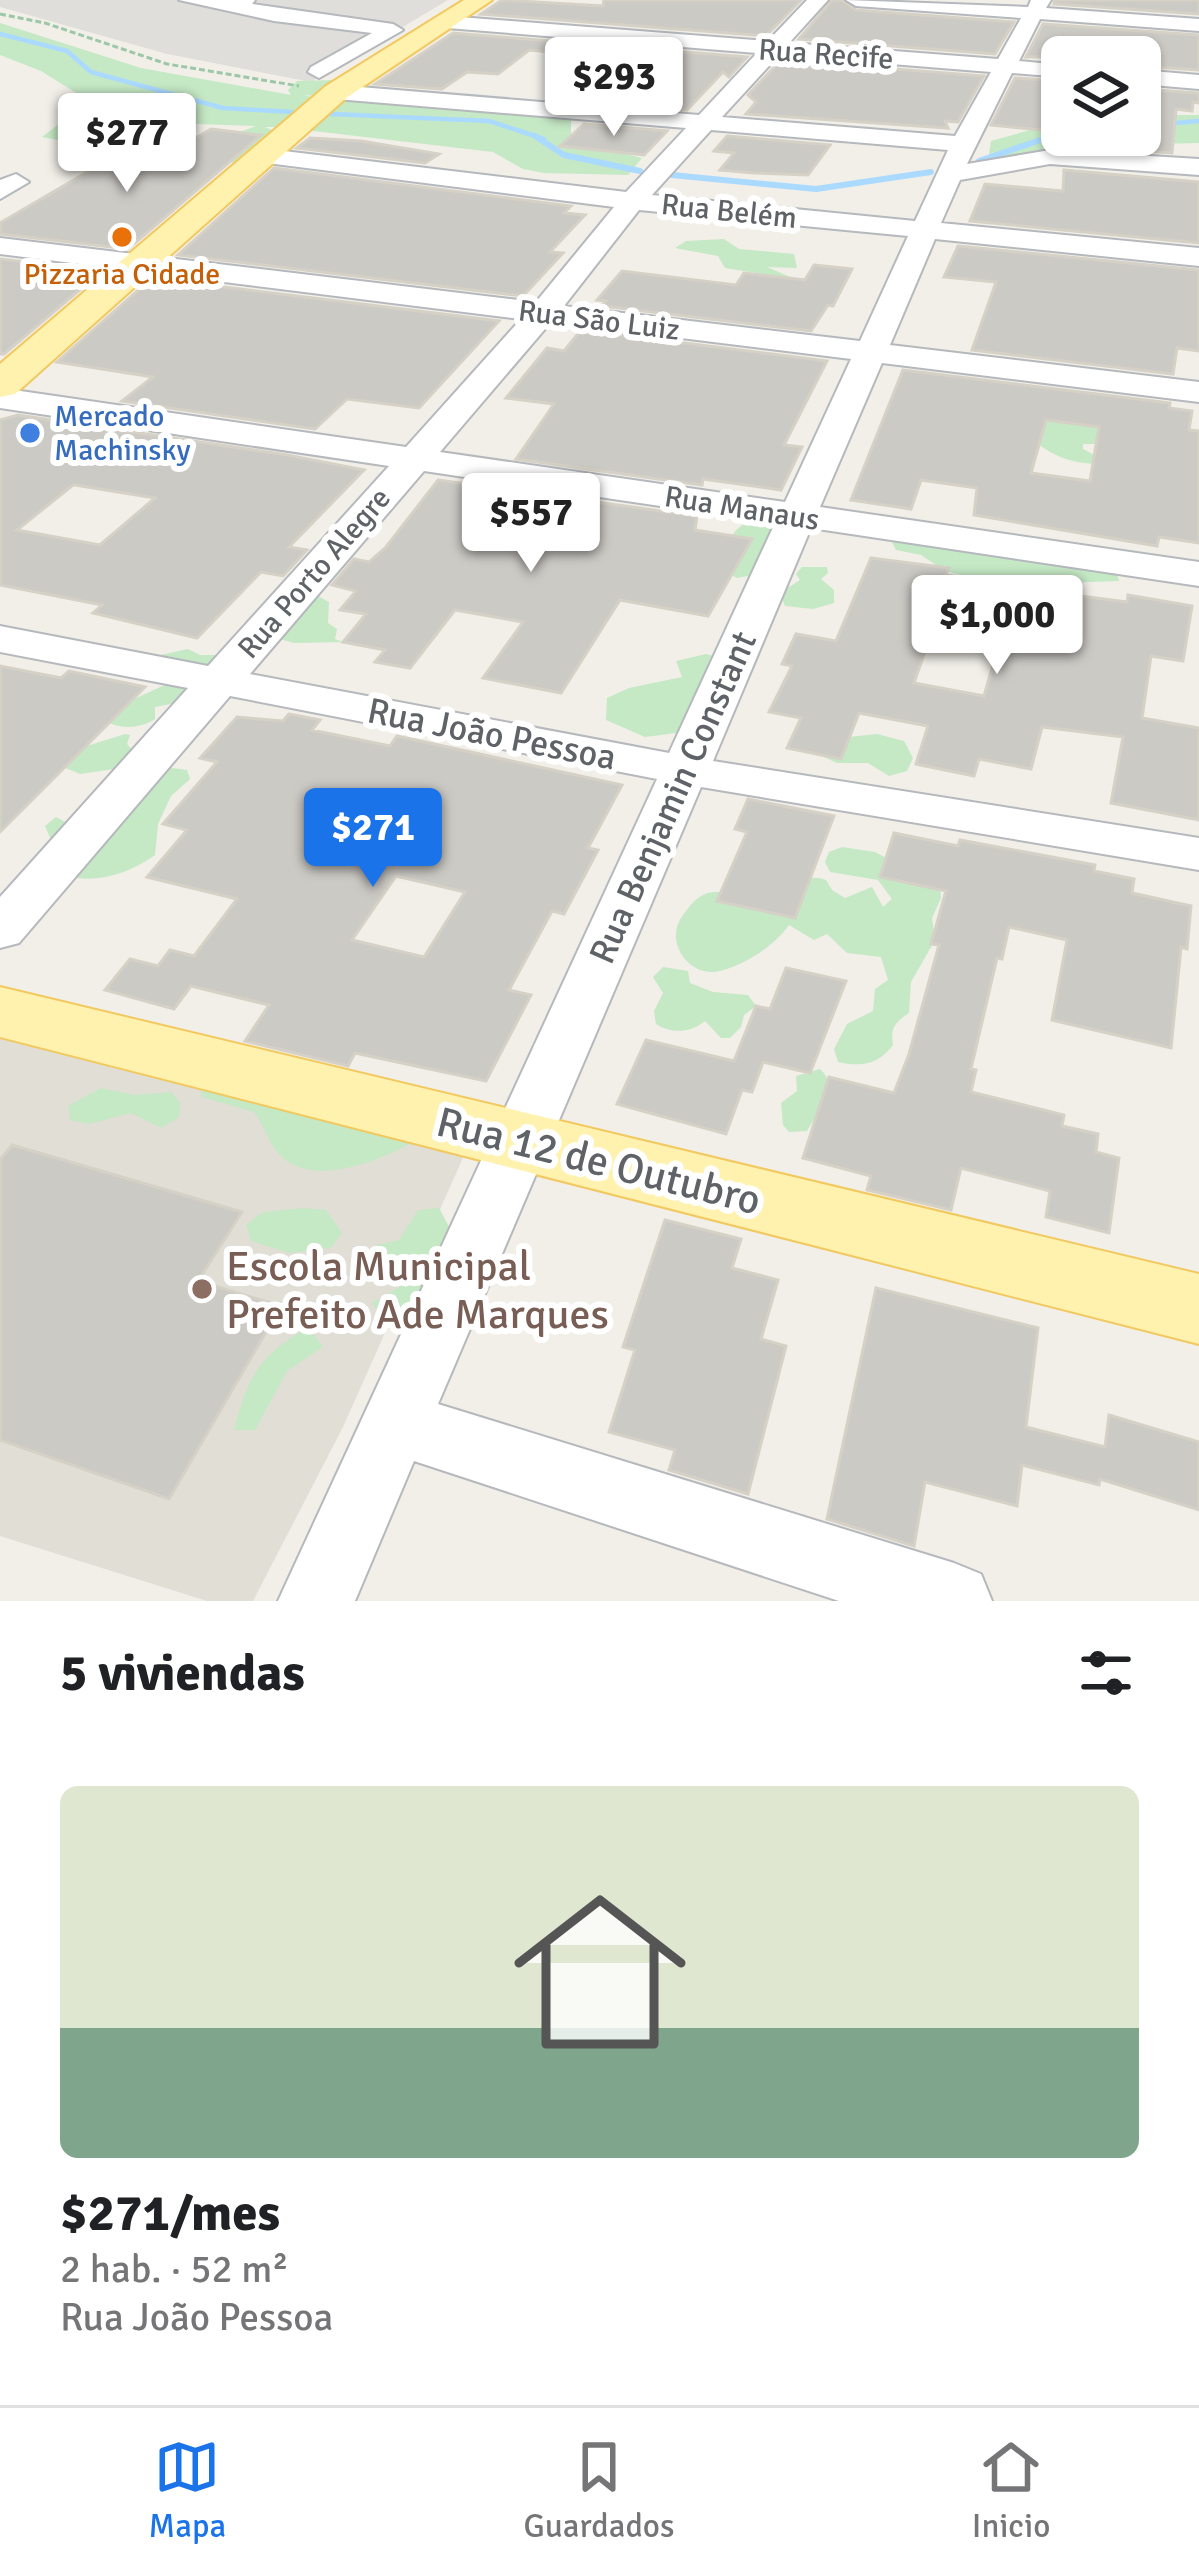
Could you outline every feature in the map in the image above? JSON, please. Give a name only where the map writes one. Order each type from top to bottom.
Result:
[{"type":"main road","points":[[0,385],[259,155],[327,82],[445,11],[480,0]]},
{"type":"main road","name":"Rua 12 de Outubro","points":[[0,1012],[1199,1309]]},
{"type":"street","points":[[189,0],[239,3],[274,16],[393,30]]},
{"type":"street","name":"Rua Porto Alegre","points":[[0,930],[543,313],[632,201],[818,0]]},
{"type":"street","points":[[856,0],[1039,7],[1199,25]]},
{"type":"street","name":"Rua Benjamin Constant","points":[[316,1601],[524,1142],[682,770],[963,144],[1039,7]]},
{"type":"street","points":[[327,82],[393,30],[445,11]]},
{"type":"street","name":"Rua Recife","points":[[445,11],[773,51],[1041,69]]},
{"type":"street","points":[[1161,79],[1199,82]]},
{"type":"street","points":[[327,82],[709,123],[963,144]]},
{"type":"street","name":"Rua Belém","points":[[259,155],[632,201],[1199,257]]},
{"type":"street","points":[[950,174],[1050,157],[1199,167]]},
{"type":"street","name":"Rua São Luiz","points":[[0,246],[1199,392]]},
{"type":"street","name":"Rua Manaus","points":[[0,398],[1199,574]]},
{"type":"street","name":"Rua João Pessoa","points":[[0,639],[682,770],[1199,854]]},
{"type":"street","points":[[398,1424],[954,1601]]},
{"type":"path","points":[[0,14],[45,23],[167,64],[327,82]]},
{"type":"shaded area","points":[[0,0],[448,0],[311,82],[167,54],[0,7]]},
{"type":"shaded area","name":"Escola Municipal Prefeito Ade Marques","points":[[0,1035],[466,1151],[343,1427],[253,1601],[207,1601],[0,1536]]},
{"type":"green space","points":[[0,23],[141,68],[291,95],[288,90],[297,81],[337,80],[327,97],[304,95],[315,98],[281,127],[265,127],[274,131],[241,164],[230,162],[256,137],[240,132],[256,126],[197,124],[162,142],[122,147],[42,137],[89,101],[41,71],[0,55]]},
{"type":"green space","points":[[343,97],[571,116],[571,141],[642,158],[628,175],[544,173],[523,169],[493,152],[305,130]]},
{"type":"green space","points":[[1161,115],[1199,115],[1199,143],[1161,144]]},
{"type":"green space","points":[[1041,127],[1041,153],[987,167],[991,141]]},
{"type":"green space","points":[[724,239],[739,249],[794,254],[797,268],[767,267],[795,279],[725,268],[718,256],[675,248],[686,241]]},
{"type":"green space","points":[[1002,413],[1085,422],[1103,430],[1105,444],[1083,444],[1083,449],[1100,458],[1094,464],[1054,454]]},
{"type":"green space","points":[[778,519],[753,575],[737,578],[724,571],[728,546],[737,530],[753,521]]},
{"type":"green space","points":[[890,538],[1115,568],[1119,581],[970,577],[945,571],[921,555],[896,550]]},
{"type":"green space","points":[[802,567],[827,567],[821,579],[834,590],[834,603],[813,609],[785,606],[780,593],[800,580],[796,574]]},
{"type":"green space","points":[[316,595],[329,602],[328,623],[337,629],[335,639],[343,642],[294,643],[276,638]]},
{"type":"green space","points":[[188,649],[200,655],[231,655],[182,686],[187,692],[176,703],[155,707],[155,719],[148,723],[126,727],[97,716],[169,683],[147,658]]},
{"type":"green space","points":[[706,654],[718,657],[684,732],[645,737],[606,720],[607,698],[629,688],[682,677],[676,661]]},
{"type":"green space","points":[[877,734],[904,741],[913,758],[907,771],[889,776],[868,763],[837,763],[824,757],[839,738]]},
{"type":"green space","points":[[130,735],[127,744],[133,751],[128,767],[80,774],[63,767],[74,750]]},
{"type":"green space","points":[[172,768],[187,770],[190,779],[171,796],[158,824],[155,855],[113,875],[67,876],[45,826],[56,817],[67,823]]},
{"type":"green space","points":[[842,847],[875,852],[940,887],[941,898],[932,918],[935,940],[911,982],[909,1013],[895,1026],[893,1045],[887,1052],[862,1064],[838,1062],[834,1049],[847,1024],[873,1011],[875,989],[888,980],[881,957],[847,953],[827,934],[814,940],[789,925],[749,959],[709,972],[683,957],[676,938],[681,918],[703,895],[745,893],[795,879],[826,880],[845,898],[872,887],[883,907],[892,899],[878,880],[830,872],[825,862],[829,852]]},
{"type":"green space","points":[[663,967],[688,971],[690,983],[713,992],[748,995],[756,1006],[744,1015],[741,1027],[730,1038],[721,1038],[705,1021],[687,1030],[662,1027],[656,1024],[654,1011],[663,993],[653,977]]},
{"type":"green space","points":[[820,1069],[829,1084],[826,1099],[807,1131],[789,1132],[783,1125],[781,1103],[797,1091],[796,1076]]},
{"type":"green space","points":[[199,1083],[419,1138],[369,1162],[309,1170],[278,1153],[254,1112],[202,1097]]},
{"type":"green space","points":[[101,1088],[135,1095],[171,1092],[180,1103],[179,1117],[161,1128],[131,1113],[89,1124],[70,1120],[68,1106]]},
{"type":"green space","points":[[439,1208],[455,1238],[422,1327],[399,1325],[387,1320],[372,1303],[401,1286],[377,1261],[377,1245],[399,1240],[418,1210]]},
{"type":"green space","points":[[326,1210],[342,1233],[331,1248],[289,1253],[251,1241],[246,1225],[263,1212]]},
{"type":"green space","points":[[303,1330],[312,1332],[323,1347],[287,1371],[255,1430],[234,1430],[256,1371]]},
{"type":"building","points":[[502,0],[603,6],[604,0],[801,0],[766,36],[481,14]]},
{"type":"building","points":[[832,0],[842,0],[856,10],[1014,22],[995,54],[799,39]]},
{"type":"building","points":[[1055,0],[1199,0],[1199,14],[1054,4]]},
{"type":"building","points":[[1043,24],[1199,35],[1199,70],[1161,67],[1161,36],[1041,36],[1041,57],[1026,57]]},
{"type":"building","points":[[453,33],[747,57],[729,77],[723,72],[687,110],[607,103],[613,98],[573,94],[607,65],[598,64],[607,57],[529,50],[498,74],[467,72],[442,89],[375,84]]},
{"type":"building","points":[[781,60],[984,76],[958,122],[945,121],[948,128],[746,114],[756,102],[748,95]]},
{"type":"building","points":[[1015,78],[1041,80],[1041,130],[991,125]]},
{"type":"building","points":[[1161,90],[1199,93],[1199,103],[1193,102],[1192,111],[1176,109],[1172,153],[1161,152]]},
{"type":"building","points":[[584,124],[667,131],[644,155],[560,146]]},
{"type":"building","points":[[211,129],[261,135],[128,249],[0,234],[0,223],[101,164],[119,166],[132,157],[165,156]]},
{"type":"building","points":[[727,136],[830,145],[808,175],[720,170],[734,153],[714,151]]},
{"type":"building","points":[[310,138],[439,154],[425,163],[297,148]]},
{"type":"building","points":[[274,168],[571,206],[564,213],[585,215],[550,252],[563,253],[523,296],[178,255]]},
{"type":"building","points":[[1064,170],[1199,182],[1199,243],[970,221],[985,184],[1063,191]]},
{"type":"building","points":[[958,246],[1199,270],[1199,351],[1177,348],[1173,374],[972,350],[996,282],[944,277]]},
{"type":"building","points":[[0,259],[102,271],[0,354]]},
{"type":"building","points":[[814,265],[852,269],[833,306],[828,305],[811,331],[601,306],[606,301],[597,300],[622,271],[736,285],[744,273],[805,280]]},
{"type":"building","points":[[152,278],[499,321],[419,408],[347,399],[315,429],[122,401],[153,377],[57,362]]},
{"type":"building","points":[[581,330],[827,361],[784,445],[802,447],[781,490],[703,479],[702,485],[516,459],[554,404],[506,398],[547,348],[564,351]]},
{"type":"building","points":[[903,370],[1170,403],[1169,408],[1192,411],[1189,430],[1199,431],[1199,543],[1159,537],[1157,546],[974,515],[977,488],[921,480],[911,509],[851,500]],"holes":[[[1046,420],[1099,427],[1090,481],[1031,473]]]},
{"type":"building","points":[[18,415],[364,470],[289,547],[307,550],[283,576],[261,572],[197,638],[93,613],[102,605],[0,585],[0,420]],"holes":[[[73,485],[155,498],[100,545],[17,530]]]},
{"type":"building","points":[[438,480],[697,516],[695,530],[752,539],[708,616],[620,600],[561,693],[483,678],[523,622],[455,610],[410,668],[375,662],[385,650],[343,642],[366,614],[340,610],[356,591],[332,585],[354,559],[369,562],[386,547]]},
{"type":"building","points":[[871,558],[949,568],[946,575],[1073,595],[1127,602],[1128,595],[1192,606],[1183,661],[1151,656],[1142,718],[1199,728],[1199,820],[1111,803],[1123,737],[1042,727],[1031,769],[979,759],[974,776],[916,764],[928,726],[859,713],[841,759],[787,748],[801,718],[769,712],[792,666],[782,664],[796,634],[836,641]],"holes":[[[935,622],[1002,634],[984,696],[914,683]]]},
{"type":"building","points":[[0,666],[61,678],[69,671],[145,687],[0,832]]},
{"type":"building","points":[[289,714],[320,720],[312,730],[390,746],[397,736],[622,785],[588,848],[598,850],[564,914],[552,911],[509,990],[531,995],[486,1081],[355,1053],[348,1066],[245,1041],[269,1005],[191,986],[174,1009],[105,990],[130,959],[158,966],[170,950],[194,956],[237,899],[147,877],[187,830],[163,824],[217,762],[200,758],[237,717],[283,721]],"holes":[[[396,876],[465,892],[424,957],[352,940]]]},
{"type":"building","points":[[748,799],[834,816],[795,918],[717,901],[747,832],[735,829]]},
{"type":"building","points":[[894,833],[1095,865],[1094,871],[1134,879],[1132,893],[1191,906],[1187,949],[1181,947],[1171,1048],[1052,1020],[1067,940],[1009,927],[1002,959],[997,958],[971,1069],[976,1070],[971,1092],[1064,1115],[1062,1126],[1098,1134],[1096,1152],[1119,1158],[1109,1233],[1046,1217],[1050,1191],[961,1168],[951,1210],[867,1190],[871,1176],[803,1158],[829,1077],[894,1093],[909,1054],[939,945],[931,944],[946,891],[880,877]]},
{"type":"building","points":[[786,968],[846,981],[810,1073],[763,1062],[752,1092],[742,1090],[726,1134],[617,1104],[646,1040],[734,1061],[756,1006],[770,1009]]},
{"type":"building","points":[[12,1145],[242,1212],[198,1281],[281,1306],[169,1499],[0,1440],[0,1160]]},
{"type":"building","points":[[665,1220],[741,1239],[732,1268],[778,1280],[761,1339],[786,1346],[748,1494],[669,1470],[675,1450],[609,1432],[635,1350],[623,1347]]},
{"type":"building","points":[[876,1288],[1038,1328],[1026,1427],[1105,1447],[1109,1415],[1199,1442],[1199,1510],[1100,1479],[1099,1485],[1022,1465],[1017,1506],[925,1482],[914,1546],[827,1519]]},
{"type":"waterway","points":[[0,34],[67,51],[91,72],[223,108],[292,112]]},
{"type":"waterway","points":[[331,114],[489,121],[535,136]]},
{"type":"waterway","points":[[1161,124],[1199,121]]},
{"type":"waterway","points":[[535,136],[544,139]]},
{"type":"waterway","points":[[535,136],[564,155],[640,171]]},
{"type":"waterway","points":[[979,161],[1041,140]]},
{"type":"waterway","points":[[672,175],[816,189],[931,172]]},
{"type":"place","name":"Pizzaria Cidade","points":[[122,237]]},
{"type":"place","name":"Mercado Machinsky","points":[[30,433]]},
{"type":"place","name":"Escola Municipal Prefeito Ade Marques","points":[[202,1289]]}]
